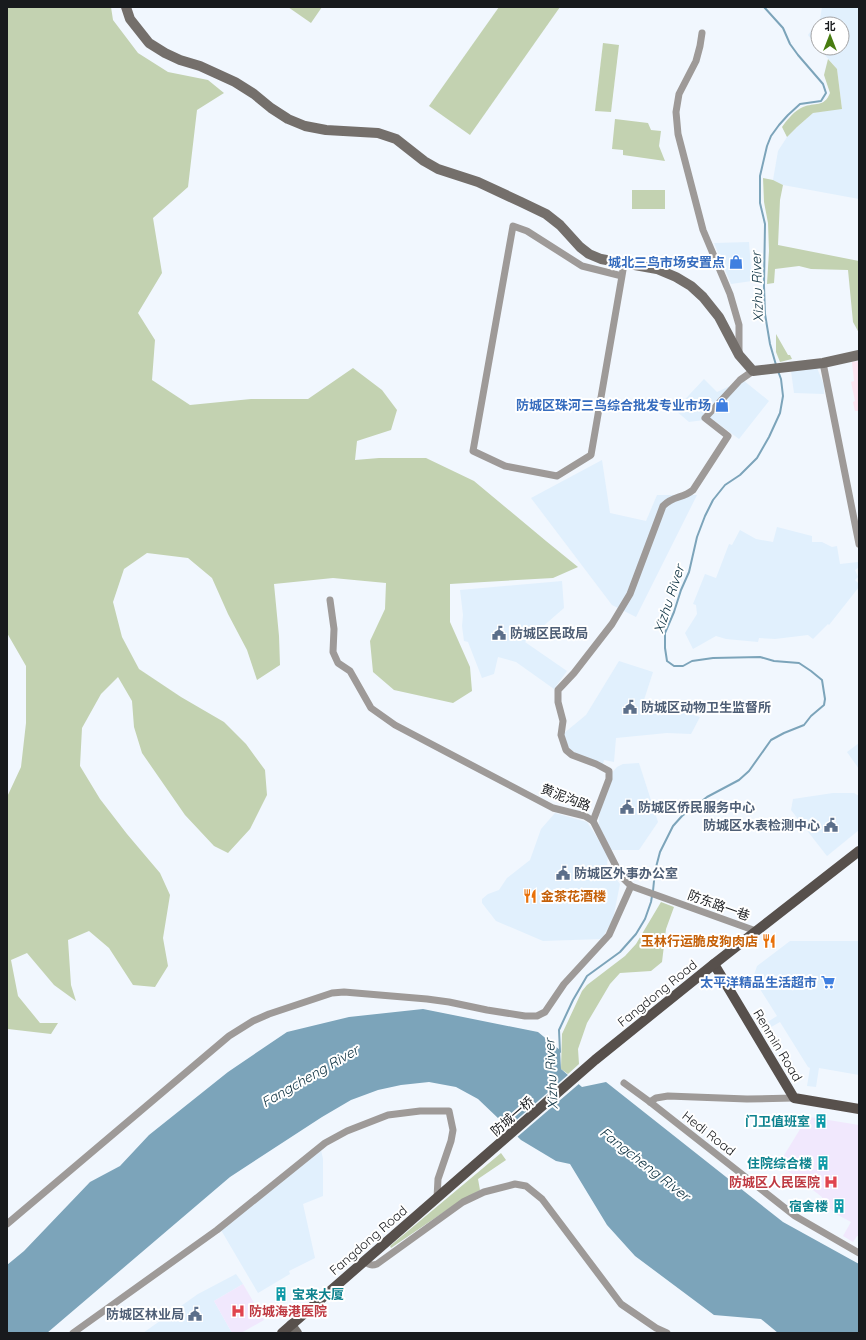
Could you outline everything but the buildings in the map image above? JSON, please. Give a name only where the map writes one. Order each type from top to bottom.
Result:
[{"type":"main road","name":"Fangdong Road","points":[[586,1068],[714,964],[859,851]]},
{"type":"main road","name":"Renmin Road","points":[[714,964],[794,1098],[859,1109]]},
{"type":"main road","name":"防城一桥","points":[[472,1168],[586,1068]]},
{"type":"main road","name":"Fangdong Road","points":[[282,1333],[294,1329],[365,1261],[472,1168]]},
{"type":"street","points":[[126,7],[130,19],[149,43],[180,60],[200,66],[236,82],[288,119],[305,126],[326,130],[378,133],[396,139],[424,161],[438,169],[478,182],[546,214],[560,225],[580,247],[589,254],[601,259],[657,269],[676,277],[691,286],[703,297],[719,317],[740,354],[758,370]]},
{"type":"street","points":[[702,33],[696,61],[679,94],[676,112],[678,134],[703,230],[730,294],[739,325],[740,354]]},
{"type":"street","points":[[622,276],[582,266],[527,231],[513,226],[473,451],[504,466],[556,476],[591,455],[622,276],[624,264]]},
{"type":"street","points":[[593,820],[609,779],[610,771],[572,755],[566,750],[561,735],[562,721],[558,702],[558,690],[574,673],[612,624],[630,594],[664,506],[670,500],[688,494],[693,490],[728,436],[705,418],[740,380],[758,370],[823,363],[859,355]]},
{"type":"street","points":[[823,363],[859,544]]},
{"type":"street","name":"黄泥沟路","points":[[330,600],[334,629],[333,652],[338,663],[350,671],[371,708],[395,725],[553,808],[585,816],[593,820],[621,876],[631,886]]},
{"type":"street","points":[[7,1224],[229,1036],[253,1021],[269,1014],[332,993],[344,992],[442,1001],[524,1016],[537,1016],[545,1012],[564,984],[609,935],[631,886]]},
{"type":"street","name":"防东路一巷","points":[[631,886],[756,931]]},
{"type":"street","name":"Hedi Road","points":[[624,1083],[795,1216],[859,1253]]},
{"type":"street","name":"Renmin Road","points":[[650,1102],[656,1098],[668,1096],[747,1099],[794,1098]]},
{"type":"street","points":[[73,1333],[217,1230],[325,1143],[347,1130],[388,1115],[420,1111],[449,1111],[453,1130],[451,1141],[438,1179],[437,1198]]},
{"type":"street","points":[[365,1261],[373,1266],[377,1264],[463,1202],[484,1192],[515,1184],[526,1186],[542,1199],[620,1304],[656,1328],[667,1333]]},
{"type":"shaded area","points":[[822,7],[859,7],[859,199],[783,185],[773,180],[778,151],[787,137],[813,113],[842,108],[837,69],[826,56],[850,56],[850,16],[820,16]]},
{"type":"shaded area","name":"城北三鸟市场安置点","points":[[749,242],[752,281],[731,284],[714,243]]},
{"type":"shaded area","points":[[859,361],[859,414],[858,411],[855,411],[853,402],[855,401],[851,382],[854,381],[852,362]]},
{"type":"shaded area","points":[[817,368],[824,385],[824,394],[794,393],[791,371]]},
{"type":"shaded area","name":"防城区珠河三鸟综合批发专业市场","points":[[704,379],[717,392],[743,380],[769,401],[739,439],[712,419],[689,422],[675,410]]},
{"type":"shaded area","points":[[602,460],[610,513],[646,521],[657,495],[697,495],[636,617],[612,605],[531,498]]},
{"type":"shaded area","points":[[777,527],[812,536],[812,542],[822,542],[832,547],[837,546],[840,564],[858,562],[859,567],[855,570],[858,577],[855,580],[859,584],[859,587],[829,625],[828,624],[813,639],[808,635],[775,639],[759,638],[758,642],[726,639],[716,636],[693,649],[685,633],[697,614],[696,605],[693,604],[705,574],[716,578],[729,544],[732,545],[740,530],[756,539],[773,542]]},
{"type":"shaded area","name":"防城区民政局","points":[[562,581],[564,608],[525,642],[567,671],[554,689],[516,662],[498,657],[494,674],[482,678],[468,642],[464,641],[460,590]]},
{"type":"shaded area","name":"防城区动物卫生监督所","points":[[619,661],[653,672],[644,700],[700,717],[691,734],[667,733],[616,738],[614,762],[604,760],[603,765],[575,753],[566,745],[563,734],[586,715]]},
{"type":"shaded area","points":[[859,743],[859,769],[847,752]]},
{"type":"shaded area","name":"防城区侨民服务中心","points":[[639,763],[658,822],[639,850],[610,850],[599,829],[599,816],[611,774],[617,767],[623,764]]},
{"type":"shaded area","name":"防城区水表检测中心","points":[[833,793],[854,793],[859,796],[859,830],[827,856],[791,810],[793,799]]},
{"type":"shaded area","name":"防城区外事办公室","points":[[555,813],[587,822],[608,854],[607,867],[620,884],[613,919],[602,939],[543,941],[496,921],[482,903],[482,899],[488,894],[499,890],[507,878],[530,860],[541,829]]},
{"type":"shaded area","name":"太平洋精品生活超市","points":[[790,941],[859,941],[859,1075],[819,1068],[816,1087],[807,1086],[810,1068],[780,1022],[766,1030],[763,1025],[777,1016],[753,978],[757,966]]},
{"type":"shaded area","name":"防城区人民医院","points":[[804,1116],[859,1125],[859,1236],[857,1236],[853,1242],[843,1236],[851,1222],[838,1215],[822,1202],[822,1197],[784,1168],[788,1162],[783,1157],[802,1126]]},
{"type":"shaded area","points":[[321,1150],[323,1159],[323,1196],[303,1204],[315,1258],[289,1271],[290,1274],[258,1293],[221,1230]]},
{"type":"shaded area","name":"防城区林业局","points":[[236,1274],[243,1284],[214,1301],[232,1333],[143,1333],[198,1294]]},
{"type":"shaded area","name":"防城海港医院","points":[[243,1284],[264,1320],[241,1333],[232,1333],[214,1301]]},
{"type":"green space","points":[[7,7],[111,7],[113,20],[138,53],[168,72],[208,80],[224,93],[197,110],[188,187],[153,218],[162,273],[138,313],[155,340],[152,380],[190,405],[251,399],[308,399],[353,368],[382,390],[397,410],[391,430],[357,441],[355,460],[379,458],[426,458],[474,481],[578,567],[553,578],[450,584],[450,622],[470,667],[472,691],[453,703],[394,690],[373,672],[370,641],[385,609],[386,583],[333,578],[274,584],[280,665],[257,680],[247,650],[228,614],[212,578],[188,558],[147,553],[124,569],[113,602],[122,637],[139,669],[181,697],[224,722],[246,744],[265,770],[267,795],[250,829],[228,853],[214,846],[185,815],[142,753],[134,727],[132,701],[118,677],[101,694],[82,728],[80,766],[100,799],[160,873],[170,895],[163,938],[168,966],[155,987],[133,985],[109,948],[89,931],[68,940],[71,985],[76,1001],[54,985],[27,953],[11,960],[18,996],[40,1023],[58,1023],[51,1034],[8,1029],[7,1027],[7,797],[21,767],[26,723],[26,666],[7,633]]},
{"type":"green space","points":[[288,7],[322,7],[311,23]]},
{"type":"green space","points":[[499,7],[560,7],[470,135],[429,106]]},
{"type":"green space","points":[[603,43],[619,45],[611,112],[595,111]]},
{"type":"green space","points":[[828,59],[837,69],[842,109],[813,113],[787,137],[782,127],[794,113],[800,108],[822,103],[828,98],[830,93],[824,75]]},
{"type":"green space","points":[[615,119],[648,123],[651,130],[661,131],[659,146],[665,161],[623,155],[623,150],[612,149]]},
{"type":"green space","points":[[763,178],[773,180],[783,185],[780,200],[778,245],[859,261],[859,333],[853,322],[848,270],[811,269],[799,266],[775,269],[774,283],[767,284],[769,251],[768,223],[764,202]]},
{"type":"green space","points":[[632,190],[665,190],[665,209],[632,209]]},
{"type":"green space","points":[[776,334],[788,355],[790,355],[792,359],[780,362],[776,352]]},
{"type":"green space","points":[[661,902],[674,907],[666,929],[662,962],[651,971],[620,973],[610,984],[587,1023],[578,1049],[579,1064],[568,1074],[561,1069],[562,1034],[582,991],[587,985],[625,956],[636,944]]},
{"type":"green space","points":[[501,1153],[506,1160],[478,1179],[480,1190],[460,1201],[391,1248],[390,1246]]},
{"type":"water","name":"Fangcheng River","points":[[423,1009],[538,1032],[560,1050],[561,1069],[582,1087],[606,1082],[783,1222],[859,1264],[859,1333],[778,1333],[761,1319],[714,1315],[635,1256],[607,1225],[570,1164],[556,1161],[521,1140],[478,1099],[456,1087],[429,1082],[401,1085],[378,1090],[351,1100],[322,1117],[230,1177],[47,1333],[7,1333],[7,1265],[24,1251],[90,1182],[120,1166],[149,1135],[228,1072],[287,1032],[349,1017]]},
{"type":"pier","points":[[569,1074],[580,1083],[516,1138],[506,1129]]},
{"type":"waterway","name":"Xizhu River","points":[[764,7],[783,28],[790,44],[823,84],[826,93],[821,101],[800,104],[779,125],[771,136],[767,146],[760,176],[760,203],[765,224],[765,314],[770,344],[776,365]]},
{"type":"waterway","name":"Xizhu River","points":[[653,891],[655,871],[660,852],[673,826],[682,816],[707,797],[739,780],[749,771],[771,740],[804,725],[811,716],[824,705],[825,699],[822,680],[799,663],[774,661],[760,657],[713,658],[692,661],[683,666],[674,666],[667,661],[665,648],[665,633],[689,572],[697,537],[705,516],[713,500],[725,485],[740,475],[757,458],[780,413],[783,396],[781,379],[778,371]]},
{"type":"waterway","name":"Xizhu River","points":[[560,1052],[559,1030],[573,1000],[587,976],[620,952],[636,934],[645,919],[652,896]]},
{"type":"place","name":"城北三鸟市场安置点","points":[[736,262]]},
{"type":"place","name":"防城区珠河三鸟综合批发专业市场","points":[[722,405]]},
{"type":"place","name":"防城区民政局","points":[[499,633]]},
{"type":"place","name":"防城区动物卫生监督所","points":[[630,707]]},
{"type":"place","name":"防城区侨民服务中心","points":[[627,807]]},
{"type":"place","name":"防城区水表检测中心","points":[[831,825]]},
{"type":"place","name":"防城区外事办公室","points":[[563,873]]},
{"type":"place","name":"金茶花酒楼","points":[[530,896]]},
{"type":"place","name":"玉林行运脆皮狗肉店","points":[[769,941]]},
{"type":"place","name":"太平洋精品生活超市","points":[[828,982]]},
{"type":"place","name":"门卫值班室","points":[[821,1121]]},
{"type":"place","name":"住院综合楼","points":[[823,1163]]},
{"type":"place","name":"防城区人民医院","points":[[831,1182]]},
{"type":"place","name":"宿舍楼","points":[[839,1206]]},
{"type":"place","name":"宝来大厦","points":[[281,1294]]},
{"type":"place","name":"防城海港医院","points":[[238,1311]]},
{"type":"place","name":"防城区林业局","points":[[195,1314]]}]
